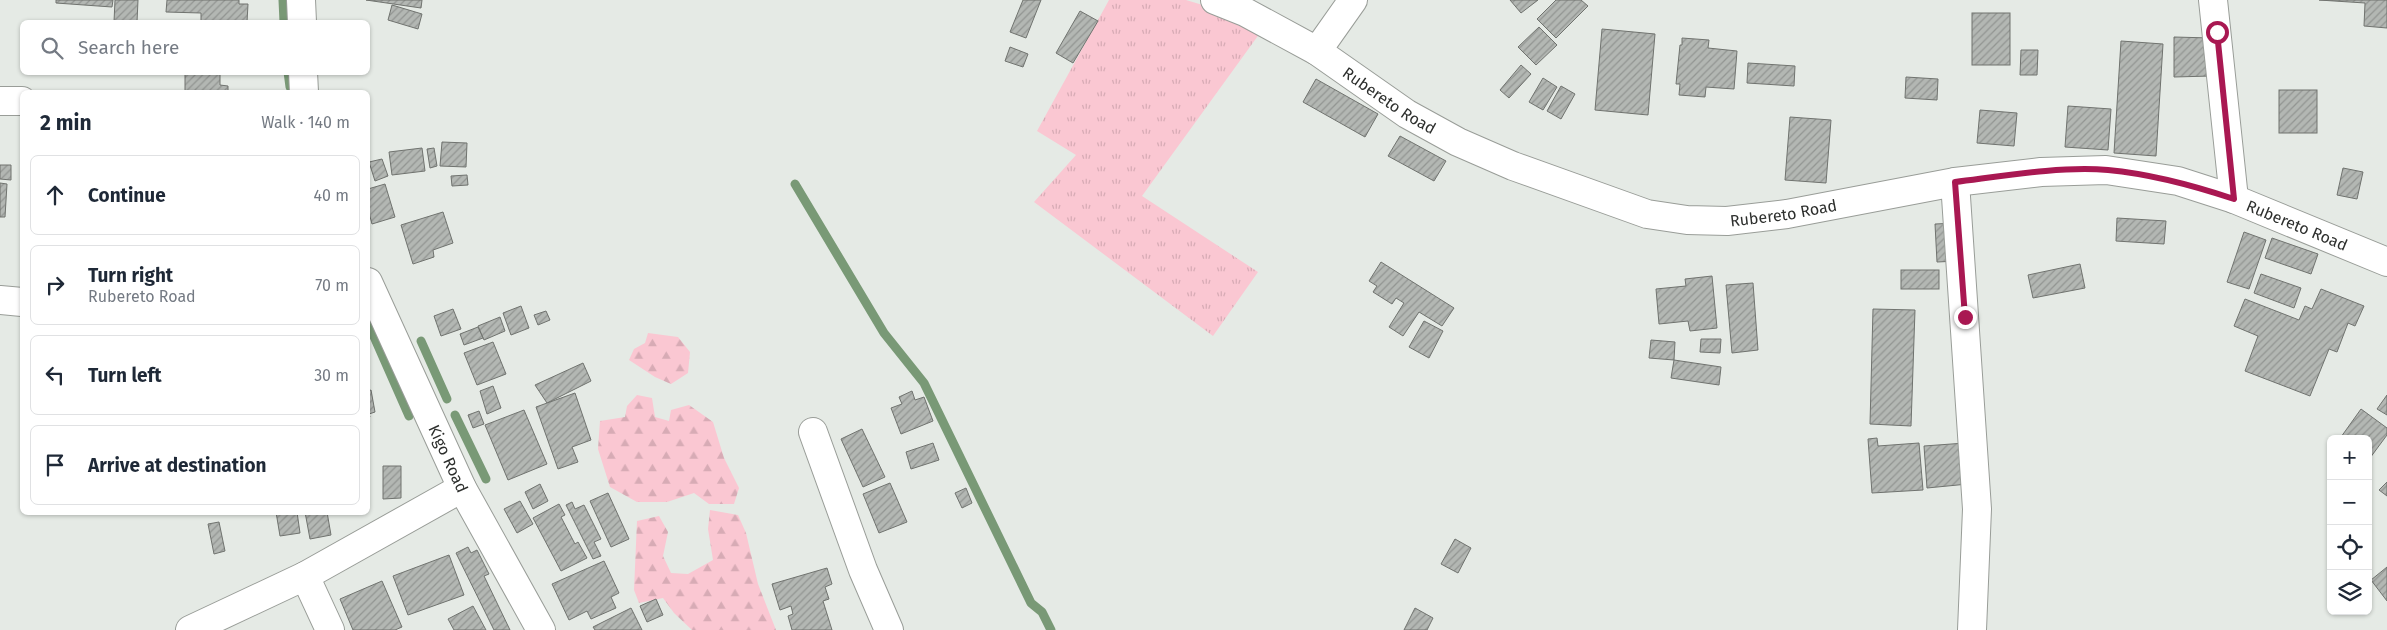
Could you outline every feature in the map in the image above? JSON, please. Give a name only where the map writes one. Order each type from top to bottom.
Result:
[{"type":"street","points":[[301,0],[302,20]]},
{"type":"street","name":"Rubereto Road","points":[[1215,0],[1245,12],[1317,51],[1400,110],[1458,142],[1513,166],[1647,214],[1687,220],[1727,221],[1788,214],[1955,182],[2041,172],[2106,170],[2178,181],[2234,199],[2387,262]]},
{"type":"street","points":[[1317,51],[1353,0]]},
{"type":"street","points":[[2213,0],[2234,199]]},
{"type":"street","points":[[303,75],[304,90]]},
{"type":"street","points":[[0,101],[20,101]]},
{"type":"street","points":[[1955,182],[1977,509],[1972,630]]},
{"type":"street","name":"Kigo Road","points":[[370,286],[462,488],[541,630]]},
{"type":"street","points":[[0,300],[20,302]]},
{"type":"street","points":[[813,432],[863,570],[889,630]]},
{"type":"street","points":[[190,630],[305,576],[462,488]]},
{"type":"street","points":[[305,576],[330,630]]},
{"type":"green space","points":[[1109,0],[1186,0],[1226,12],[1260,33],[1142,196],[1258,272],[1213,336],[1034,202],[1076,155],[1037,131]]},
{"type":"green space","points":[[648,333],[678,337],[690,352],[688,373],[671,384],[655,377],[629,360],[634,349],[645,343]]},
{"type":"green space","points":[[637,395],[652,398],[655,417],[669,421],[671,410],[689,405],[713,422],[724,458],[739,488],[734,504],[709,504],[694,493],[667,502],[637,502],[610,487],[598,449],[600,421],[625,417],[627,406]]},
{"type":"green space","points":[[710,510],[738,515],[746,533],[758,584],[776,630],[692,630],[674,613],[663,598],[639,603],[634,590],[637,521],[659,516],[668,532],[663,556],[671,573],[688,574],[713,560],[708,529]]},
{"type":"building","points":[[56,0],[113,0],[112,7],[56,3]]},
{"type":"building","points":[[115,0],[138,0],[137,20],[114,20]]},
{"type":"building","points":[[167,0],[239,0],[239,4],[248,4],[247,20],[201,20],[201,13],[166,12]]},
{"type":"building","points":[[366,0],[422,0],[421,8]]},
{"type":"building","points":[[1023,0],[1041,0],[1026,38],[1010,32]]},
{"type":"building","points":[[1510,0],[1538,0],[1521,13]]},
{"type":"building","points":[[1556,0],[1581,0],[1588,6],[1556,38],[1537,19]]},
{"type":"building","points":[[2319,0],[2387,0],[2387,28],[2364,26],[2365,3]]},
{"type":"building","points":[[392,5],[422,14],[418,29],[388,20]]},
{"type":"building","points":[[1080,11],[1098,21],[1073,63],[1056,53]]},
{"type":"building","points":[[1972,13],[2010,13],[2010,65],[1972,65]]},
{"type":"building","points":[[1539,27],[1557,45],[1536,65],[1518,47]]},
{"type":"building","points":[[1602,29],[1655,34],[1648,115],[1595,110]]},
{"type":"building","points":[[2174,37],[2211,38],[2211,76],[2174,77]]},
{"type":"building","points":[[1682,38],[1709,40],[1708,48],[1737,51],[1734,89],[1706,87],[1705,97],[1679,95],[1680,84],[1676,84]]},
{"type":"building","points":[[2121,41],[2163,44],[2156,156],[2114,153]]},
{"type":"building","points":[[1010,47],[1028,54],[1023,67],[1005,61]]},
{"type":"building","points":[[2021,50],[2038,50],[2037,75],[2020,75]]},
{"type":"building","points":[[1748,63],[1795,66],[1794,86],[1747,83]]},
{"type":"building","points":[[1521,65],[1531,74],[1509,98],[1500,90]]},
{"type":"building","points":[[185,75],[220,75],[220,85],[228,86],[228,90],[185,90]]},
{"type":"building","points":[[1906,77],[1938,79],[1937,100],[1905,98]]},
{"type":"building","points":[[1543,78],[1557,87],[1543,110],[1529,102]]},
{"type":"building","points":[[1316,79],[1378,114],[1365,137],[1303,102]]},
{"type":"building","points":[[1561,86],[1575,94],[1561,119],[1547,111]]},
{"type":"building","points":[[2279,90],[2317,90],[2317,133],[2279,133]]},
{"type":"building","points":[[2068,106],[2111,109],[2108,150],[2065,147]]},
{"type":"building","points":[[1980,110],[2017,113],[2014,146],[1977,143]]},
{"type":"building","points":[[1790,117],[1831,120],[1826,183],[1785,180]]},
{"type":"building","points":[[1400,136],[1446,161],[1434,181],[1388,156]]},
{"type":"building","points":[[442,142],[467,143],[466,167],[440,166]]},
{"type":"building","points":[[422,148],[425,171],[392,175],[389,152]]},
{"type":"building","points":[[434,148],[437,166],[430,168],[427,149]]},
{"type":"building","points":[[382,159],[388,176],[375,181],[370,162]]},
{"type":"building","points":[[0,165],[11,165],[11,180],[0,179]]},
{"type":"building","points":[[2343,168],[2363,172],[2357,199],[2337,195]]},
{"type":"building","points":[[467,175],[468,185],[452,186],[451,176]]},
{"type":"building","points":[[0,183],[7,184],[5,217],[0,217]]},
{"type":"building","points":[[385,184],[395,217],[372,224],[370,216],[370,188]]},
{"type":"building","points":[[443,212],[453,243],[433,250],[434,257],[413,264],[401,225]]},
{"type":"building","points":[[2117,218],[2166,221],[2164,244],[2116,241]]},
{"type":"building","points":[[1957,223],[1958,261],[1937,262],[1935,224]]},
{"type":"building","points":[[2244,232],[2266,240],[2249,289],[2227,282]]},
{"type":"building","points":[[2272,238],[2318,254],[2311,274],[2265,258]]},
{"type":"building","points":[[1381,262],[1454,308],[1442,326],[1419,312],[1403,336],[1389,327],[1404,303],[1396,298],[1392,304],[1373,292],[1377,286],[1369,281]]},
{"type":"building","points":[[2080,264],[2085,288],[2033,298],[2028,275]]},
{"type":"building","points":[[1901,270],[1939,270],[1939,289],[1901,289]]},
{"type":"building","points":[[2261,274],[2301,288],[2294,308],[2254,293]]},
{"type":"building","points":[[1712,276],[1717,328],[1690,331],[1688,321],[1659,324],[1656,289],[1686,286],[1685,279]]},
{"type":"building","points":[[1753,283],[1758,350],[1732,353],[1726,285]]},
{"type":"building","points":[[2321,289],[2364,306],[2355,326],[2348,323],[2337,352],[2329,349],[2310,396],[2245,371],[2258,336],[2234,326],[2245,299],[2299,320],[2305,306],[2312,309]]},
{"type":"building","points":[[521,306],[529,328],[511,335],[503,313]]},
{"type":"building","points":[[453,309],[461,329],[441,336],[434,316]]},
{"type":"building","points":[[1873,309],[1915,310],[1911,426],[1870,424]]},
{"type":"building","points":[[546,311],[550,320],[538,325],[534,315]]},
{"type":"building","points":[[500,317],[505,331],[484,340],[478,326]]},
{"type":"building","points":[[1424,321],[1443,331],[1429,358],[1409,347]]},
{"type":"building","points":[[478,327],[483,338],[464,345],[460,334]]},
{"type":"building","points":[[1701,339],[1721,339],[1720,353],[1700,352]]},
{"type":"building","points":[[1651,340],[1675,342],[1674,360],[1649,358]]},
{"type":"building","points":[[493,342],[506,374],[477,385],[464,353]]},
{"type":"building","points":[[1674,360],[1721,367],[1719,385],[1671,378]]},
{"type":"building","points":[[583,363],[591,381],[547,403],[535,385]]},
{"type":"building","points":[[493,386],[501,408],[487,414],[480,391]]},
{"type":"building","points":[[370,390],[375,412],[370,414]]},
{"type":"building","points":[[912,391],[915,400],[924,397],[933,421],[901,434],[891,408],[902,404],[899,397]]},
{"type":"building","points":[[575,393],[591,440],[572,447],[578,462],[558,469],[536,407]]},
{"type":"building","points":[[2387,395],[2387,415],[2377,409]]},
{"type":"building","points":[[2361,409],[2387,428],[2387,435],[2372,455],[2372,435],[2342,435]]},
{"type":"building","points":[[524,410],[547,464],[508,480],[485,425]]},
{"type":"building","points":[[479,411],[484,424],[473,428],[468,415]]},
{"type":"building","points":[[862,429],[885,477],[863,487],[841,439]]},
{"type":"building","points":[[1877,438],[1878,446],[1919,443],[1923,490],[1872,493],[1868,439]]},
{"type":"building","points":[[933,443],[939,460],[911,469],[906,452]]},
{"type":"building","points":[[1965,443],[1968,484],[1927,488],[1924,446]]},
{"type":"building","points":[[383,466],[401,466],[401,498],[383,499]]},
{"type":"building","points":[[2387,482],[2387,496],[2379,490]]},
{"type":"building","points":[[890,483],[907,522],[879,533],[863,494]]},
{"type":"building","points":[[540,484],[548,501],[533,509],[525,492]]},
{"type":"building","points":[[966,488],[972,503],[962,508],[955,493]]},
{"type":"building","points":[[608,493],[629,539],[611,547],[590,501]]},
{"type":"building","points":[[520,501],[533,524],[517,533],[504,509]]},
{"type":"building","points":[[572,502],[575,509],[584,505],[601,539],[594,542],[601,556],[593,559],[566,505]]},
{"type":"building","points":[[559,504],[565,515],[561,517],[575,544],[578,542],[587,558],[561,571],[533,518]]},
{"type":"building","points":[[276,515],[297,515],[300,533],[280,536]]},
{"type":"building","points":[[306,515],[328,515],[331,535],[310,539]]},
{"type":"building","points":[[219,522],[225,551],[214,554],[208,524]]},
{"type":"building","points":[[1455,539],[1471,548],[1458,573],[1441,564]]},
{"type":"building","points":[[468,547],[471,553],[477,550],[489,574],[484,576],[510,630],[494,630],[456,553]]},
{"type":"building","points":[[449,555],[464,595],[408,615],[393,576]]},
{"type":"building","points":[[604,561],[619,593],[611,597],[616,608],[591,619],[587,611],[569,620],[552,584]]},
{"type":"building","points":[[2387,567],[2387,601],[2372,581],[2372,579]]},
{"type":"building","points":[[827,568],[832,584],[825,587],[829,599],[823,601],[832,630],[792,630],[788,616],[793,614],[791,606],[780,610],[772,584]]},
{"type":"building","points":[[382,581],[402,627],[395,630],[353,630],[340,599]]},
{"type":"building","points":[[656,599],[663,615],[647,622],[640,606]]},
{"type":"building","points":[[473,606],[486,630],[454,630],[448,619]]},
{"type":"building","points":[[631,608],[642,630],[595,630],[593,627]]},
{"type":"building","points":[[1415,608],[1433,618],[1427,630],[1404,630]]},
{"type":"waterway","points":[[283,0],[284,20]]},
{"type":"waterway","points":[[288,75],[290,87]]},
{"type":"waterway","points":[[795,184],[884,333],[924,383],[1031,603],[1042,612],[1051,630]]},
{"type":"waterway","points":[[370,328],[409,416]]},
{"type":"waterway","points":[[421,341],[447,399]]},
{"type":"waterway","points":[[455,415],[486,479]]},
{"type":"route","points":[[1965,317],[1955,182],[2041,172],[2106,170],[2178,181],[2234,199],[2217,32]]}]
